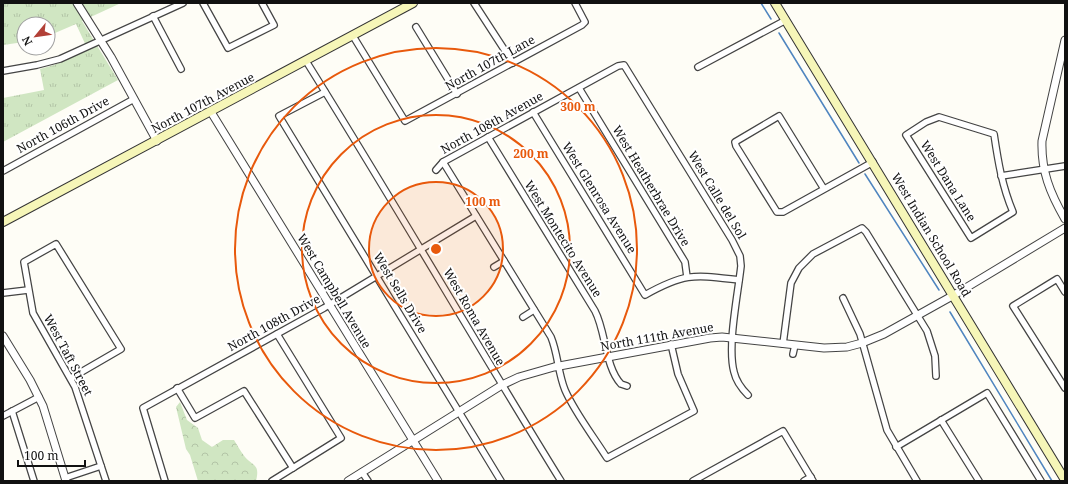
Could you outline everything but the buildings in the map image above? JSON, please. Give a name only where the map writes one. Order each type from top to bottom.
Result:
[{"type":"main road","name":"North 107th Avenue","points":[[3,222],[306,62],[413,3]]},
{"type":"main road","name":"West Indian School Road","points":[[775,3],[954,295],[1065,480]]},
{"type":"street","points":[[78,3],[101,40],[156,141]]},
{"type":"street","points":[[3,71],[48,63],[183,3]]},
{"type":"street","points":[[203,3],[228,48],[274,25],[262,3]]},
{"type":"street","points":[[474,3],[512,63]]},
{"type":"street","name":"North 107th Lane","points":[[353,36],[405,122],[585,22],[575,3]]},
{"type":"street","points":[[153,16],[181,69]]},
{"type":"street","points":[[698,67],[786,20]]},
{"type":"street","points":[[416,27],[457,94]]},
{"type":"street","points":[[1065,40],[1042,141],[1044,171],[1048,186],[1065,219]]},
{"type":"street","name":"West Roma Avenue","points":[[306,62],[422,249],[502,385],[561,481]]},
{"type":"street","name":"North 108th Avenue","points":[[436,170],[444,162],[488,137],[618,66],[624,65]]},
{"type":"street","name":"West Calle del Sol","points":[[624,65],[737,249],[741,266],[733,338],[732,363],[734,373],[740,387],[748,395]]},
{"type":"street","name":"West Heatherbrae Drive","points":[[579,88],[685,262],[688,276]]},
{"type":"street","name":"West Sells Drive","points":[[325,92],[279,116],[501,481]]},
{"type":"street","name":"North 106th Drive","points":[[3,171],[134,100]]},
{"type":"street","name":"West Campbell Avenue","points":[[211,112],[438,481]]},
{"type":"street","name":"West Glenrosa Avenue","points":[[533,112],[645,295],[675,279],[688,276]]},
{"type":"street","points":[[824,189],[779,116],[736,142],[736,146],[777,212],[782,212],[824,189],[873,162]]},
{"type":"street","name":"West Dana Lane","points":[[939,117],[994,134],[1001,176],[1005,193],[1013,212],[971,238],[906,135],[926,122],[939,117]]},
{"type":"street","name":"West Montecito Avenue","points":[[488,137],[595,311],[601,325],[616,378],[621,384],[627,386]]},
{"type":"street","points":[[444,162],[550,337],[557,354],[566,392],[607,458],[694,411],[680,378],[671,344]]},
{"type":"street","points":[[1001,176],[1044,171],[1065,166]]},
{"type":"street","name":"North 108th Drive","points":[[165,481],[143,408],[278,334],[476,216]]},
{"type":"street","points":[[783,344],[789,293],[797,271],[813,254],[862,228],[866,232],[927,331],[934,349],[936,376]]},
{"type":"street","name":"North 111th Avenue","points":[[348,481],[502,385],[520,377],[559,366],[671,344],[710,338],[733,338],[833,348],[862,343],[878,337],[918,316],[1065,228]]},
{"type":"street","name":"West Taft Street","points":[[71,378],[121,349],[56,244],[24,262],[31,306],[36,320],[71,378],[83,408],[106,481]]},
{"type":"street","points":[[494,267],[504,261]]},
{"type":"street","points":[[790,267],[797,271]]},
{"type":"street","points":[[688,276],[739,280]]},
{"type":"street","points":[[1065,292],[1056,279],[1013,306],[1065,388]]},
{"type":"street","points":[[3,293],[28,290]]},
{"type":"street","points":[[843,298],[853,317],[862,343],[884,422],[896,447],[917,481]]},
{"type":"street","points":[[523,317],[534,310]]},
{"type":"street","points":[[272,481],[341,438],[278,334]]},
{"type":"street","points":[[3,336],[38,397],[65,479],[101,466]]},
{"type":"street","points":[[793,354],[795,345]]},
{"type":"street","points":[[177,388],[195,418],[244,391],[293,468]]},
{"type":"street","points":[[896,447],[987,392],[1040,481]]},
{"type":"street","points":[[3,416],[38,397]]},
{"type":"street","points":[[12,411],[34,481]]},
{"type":"street","points":[[941,420],[979,481]]},
{"type":"street","points":[[693,481],[783,431],[812,479],[804,481]]},
{"type":"street","points":[[362,472],[368,481]]},
{"type":"green space","points":[[3,3],[121,3],[82,21],[118,80],[3,142],[3,98],[44,90],[40,69],[54,65],[88,50],[76,24],[56,33],[56,16],[16,16],[16,43],[3,45]]},
{"type":"green space","points":[[180,402],[187,420],[198,428],[202,440],[212,447],[223,440],[234,440],[245,457],[257,469],[256,481],[198,481],[190,455],[186,449],[176,407]]},
{"type":"waterway","points":[[761,3],[771,19]]},
{"type":"waterway","points":[[779,33],[859,163]]},
{"type":"waterway","points":[[865,174],[939,290]]},
{"type":"waterway","points":[[950,312],[1052,481]]}]
